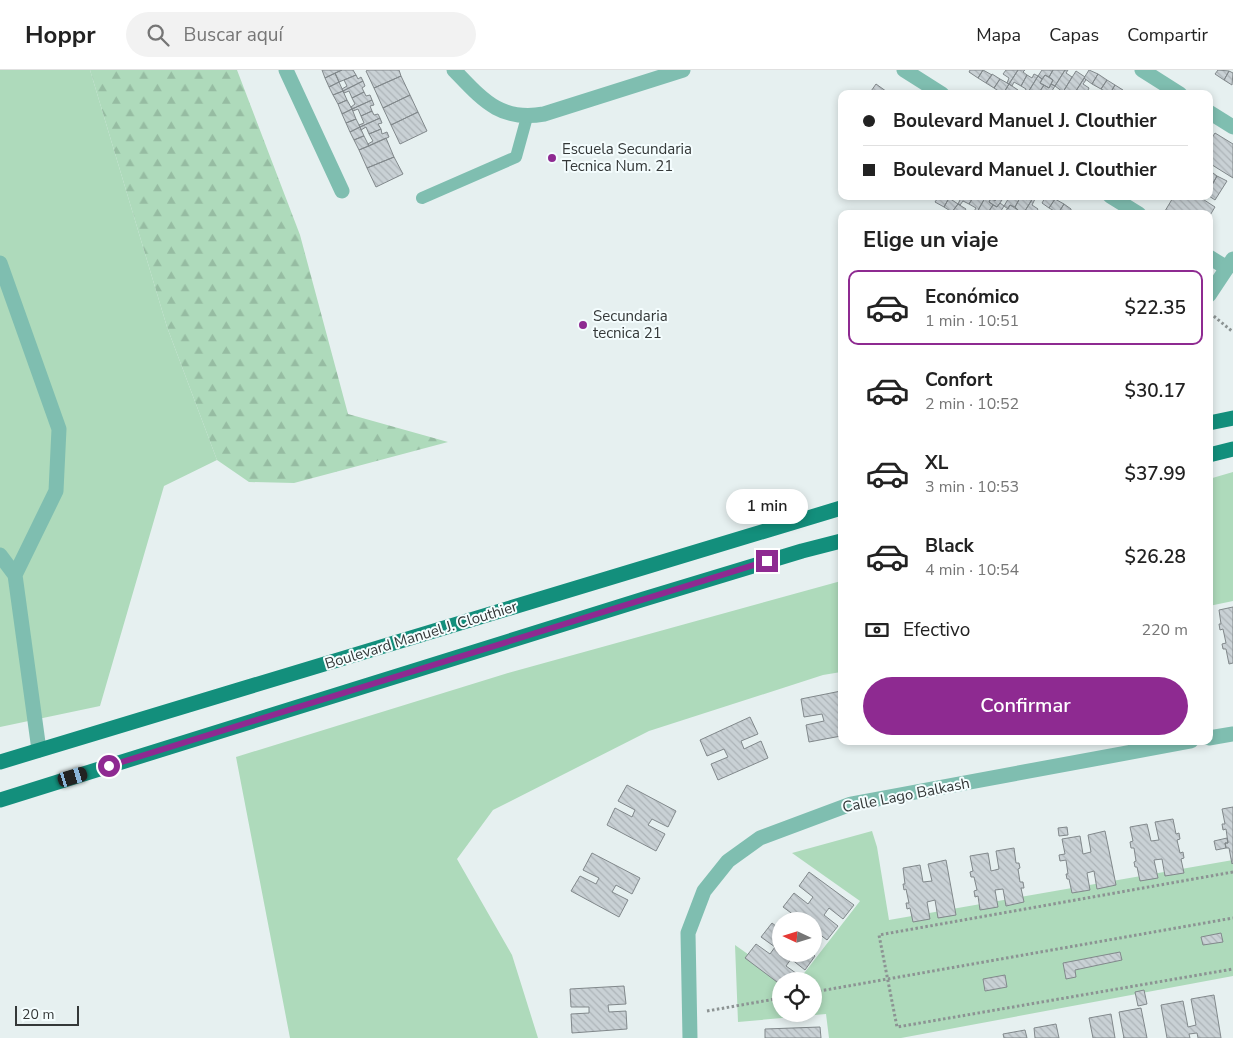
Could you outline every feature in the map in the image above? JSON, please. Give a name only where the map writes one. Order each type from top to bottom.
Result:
[{"type":"main road","points":[[1213,422],[1233,418]]},
{"type":"main road","points":[[1213,454],[1233,449]]},
{"type":"main road","name":"Boulevard Manuel J. Clouthier","points":[[0,762],[838,509]]},
{"type":"main road","name":"Boulevard Manuel J. Clouthier","points":[[0,800],[644,599],[838,542]]},
{"type":"street","points":[[286,70],[342,192]]},
{"type":"street","points":[[454,70],[484,100],[511,115],[527,117],[544,114],[682,70]]},
{"type":"street","points":[[904,70],[936,90]]},
{"type":"street","points":[[1142,70],[1174,90]]},
{"type":"street","points":[[1213,114],[1233,127]]},
{"type":"street","points":[[1116,200],[1132,210]]},
{"type":"street","points":[[1213,258],[1230,263],[1213,289]]},
{"type":"street","points":[[0,263],[59,429],[56,491],[15,574]]},
{"type":"street","points":[[0,555],[15,574],[39,750]]},
{"type":"street","points":[[1213,737],[1233,734]]},
{"type":"street","name":"Calle Lago Balkash","points":[[690,1038],[688,932],[704,891],[728,861],[760,838],[851,804],[1169,745]]},
{"type":"lane","points":[[422,198],[516,157],[527,117]]},
{"type":"path","points":[[1213,315],[1233,332]]},
{"type":"path","points":[[1233,872],[879,935],[898,1027],[1233,969]]},
{"type":"path","points":[[822,991],[1233,918]]},
{"type":"path","points":[[690,1015],[772,1000]]},
{"type":"green space","points":[[0,70],[90,70],[167,327],[217,460],[164,486],[100,706],[0,727]]},
{"type":"green space","points":[[90,70],[237,70],[300,235],[348,414],[448,442],[294,483],[249,482],[217,460],[167,327]]},
{"type":"green space","points":[[1233,472],[1233,601],[1213,605],[1213,478]]},
{"type":"green space","points":[[838,582],[838,672],[823,675],[649,731],[493,810],[457,859],[512,955],[538,1038],[290,1038],[236,757],[508,673]]},
{"type":"green space","points":[[872,831],[877,847],[889,920],[1233,860],[1233,976],[901,1038],[829,1038],[826,1014],[822,1014],[822,972],[805,972],[813,962],[822,962],[822,950],[860,901],[792,853]]},
{"type":"green space","points":[[735,945],[773,972],[772,1019],[738,1022]]},
{"type":"building","points":[[322,70],[342,70],[325,78]]},
{"type":"building","points":[[342,70],[353,70],[356,75],[339,82],[335,73]]},
{"type":"building","points":[[399,70],[401,76],[374,88],[366,71]]},
{"type":"building","points":[[970,70],[983,70],[978,78],[969,72]]},
{"type":"building","points":[[983,70],[992,75],[986,83],[978,78]]},
{"type":"building","points":[[1006,70],[1018,70],[1009,84],[1007,83],[1009,78],[1003,74]]},
{"type":"building","points":[[1018,70],[1025,70],[1023,72],[1027,75],[1021,86],[1014,82],[1012,86],[1009,84]]},
{"type":"building","points":[[1042,70],[1053,70],[1049,77],[1045,75],[1042,79],[1038,76]]},
{"type":"building","points":[[1053,70],[1065,70],[1055,86],[1051,84],[1053,80],[1049,77]]},
{"type":"building","points":[[1065,70],[1068,70],[1066,73],[1072,77],[1064,90],[1060,90],[1055,86]]},
{"type":"building","points":[[1089,70],[1098,74],[1092,84],[1084,78]]},
{"type":"building","points":[[1218,70],[1229,71],[1224,80],[1215,74]]},
{"type":"building","points":[[1076,71],[1085,77],[1077,90],[1064,90]]},
{"type":"building","points":[[1229,71],[1233,73],[1232,85],[1224,80]]},
{"type":"building","points":[[335,73],[339,82],[329,87],[325,78]]},
{"type":"building","points":[[992,74],[1000,79],[994,88],[986,83]]},
{"type":"building","points":[[1034,74],[1038,76],[1029,90],[1026,90],[1021,86],[1027,75],[1032,78]]},
{"type":"building","points":[[1098,74],[1107,80],[1101,89],[1092,84]]},
{"type":"building","points":[[356,75],[358,79],[361,77],[363,81],[343,91],[342,89],[347,86],[344,80]]},
{"type":"building","points":[[1045,75],[1053,80],[1049,88],[1040,83]]},
{"type":"building","points":[[401,76],[410,95],[383,108],[374,88]]},
{"type":"building","points":[[1038,76],[1042,79],[1040,83],[1044,85],[1041,90],[1029,90]]},
{"type":"building","points":[[1084,78],[1086,80],[1083,84],[1089,88],[1088,90],[1076,90]]},
{"type":"building","points":[[1000,79],[1009,84],[1005,90],[994,88]]},
{"type":"building","points":[[1107,80],[1115,85],[1112,90],[1101,89]]},
{"type":"building","points":[[363,81],[365,86],[362,88],[364,92],[352,98],[349,91],[344,93],[343,91]]},
{"type":"building","points":[[339,82],[343,91],[333,95],[329,87]]},
{"type":"building","points":[[876,84],[884,90],[872,90]]},
{"type":"building","points":[[1009,84],[1018,90],[1005,90]]},
{"type":"building","points":[[1051,84],[1055,86],[1052,90],[1041,90],[1044,85],[1049,88]]},
{"type":"building","points":[[1115,85],[1123,90],[1112,90]]},
{"type":"building","points":[[343,91],[347,100],[338,104],[333,95]]},
{"type":"building","points":[[364,92],[366,96],[370,95],[372,100],[352,109],[351,107],[355,104],[352,98]]},
{"type":"building","points":[[410,95],[418,112],[391,125],[383,108]]},
{"type":"building","points":[[347,100],[352,109],[342,114],[338,104]]},
{"type":"building","points":[[372,100],[374,105],[370,106],[372,111],[361,116],[358,109],[353,111],[352,109]]},
{"type":"building","points":[[352,109],[356,119],[346,123],[342,114]]},
{"type":"building","points":[[372,111],[374,115],[378,114],[380,118],[360,127],[359,125],[364,123],[361,116]]},
{"type":"building","points":[[418,112],[427,131],[400,144],[391,125]]},
{"type":"building","points":[[380,118],[382,123],[378,124],[381,129],[369,134],[366,127],[361,130],[360,127]]},
{"type":"building","points":[[356,119],[360,127],[350,132],[346,123]]},
{"type":"building","points":[[360,127],[364,136],[354,140],[350,132]]},
{"type":"building","points":[[381,129],[382,134],[387,132],[389,137],[369,146],[368,144],[373,141],[369,134]]},
{"type":"building","points":[[1215,133],[1233,144],[1233,178],[1213,166],[1213,136]]},
{"type":"building","points":[[364,136],[369,146],[359,150],[354,140]]},
{"type":"building","points":[[386,138],[394,157],[367,168],[359,150]]},
{"type":"building","points":[[394,157],[403,174],[376,187],[367,168]]},
{"type":"building","points":[[1213,173],[1217,176],[1213,183]]},
{"type":"building","points":[[1217,176],[1227,181],[1215,200],[1213,199],[1213,183]]},
{"type":"building","points":[[936,200],[948,200],[944,207],[935,202]]},
{"type":"building","points":[[948,200],[952,200],[958,204],[954,210],[944,207]]},
{"type":"building","points":[[960,200],[972,200],[969,204],[963,201],[960,205],[958,204]]},
{"type":"building","points":[[972,200],[984,200],[978,210],[975,210],[976,208],[969,204]]},
{"type":"building","points":[[984,200],[990,200],[989,202],[993,205],[990,210],[978,210]]},
{"type":"building","points":[[990,200],[1002,200],[997,207],[989,202]]},
{"type":"building","points":[[1008,200],[1019,200],[1015,207],[1010,205],[1008,209],[1004,206]]},
{"type":"building","points":[[1019,200],[1032,200],[1026,210],[1018,210],[1015,207]]},
{"type":"building","points":[[1032,200],[1034,200],[1032,205],[1037,210],[1026,210]]},
{"type":"building","points":[[1044,200],[1054,200],[1049,208],[1042,203]]},
{"type":"building","points":[[1054,200],[1064,204],[1060,210],[1049,208]]},
{"type":"building","points":[[1172,200],[1204,200],[1215,207],[1213,210],[1166,210]]},
{"type":"building","points":[[1000,203],[1004,206],[1002,210],[990,210],[993,205],[997,207]]},
{"type":"building","points":[[958,204],[966,209],[965,210],[954,210]]},
{"type":"building","points":[[1064,204],[1071,209],[1071,210],[1060,210]]},
{"type":"building","points":[[1010,205],[1018,210],[1006,210]]},
{"type":"building","points":[[1233,607],[1233,663],[1229,664],[1226,649],[1223,649],[1222,644],[1226,643],[1223,629],[1220,630],[1219,610]]},
{"type":"building","points":[[838,692],[838,737],[809,742],[806,725],[824,721],[822,714],[804,717],[801,699]]},
{"type":"building","points":[[750,717],[758,734],[741,741],[744,749],[761,741],[768,758],[718,780],[711,764],[728,757],[724,749],[707,756],[700,740]]},
{"type":"building","points":[[627,785],[676,811],[668,827],[652,819],[648,825],[665,834],[656,851],[607,825],[615,808],[632,817],[635,810],[618,801]]},
{"type":"building","points":[[1233,807],[1232,864],[1229,848],[1226,848],[1225,843],[1228,843],[1226,829],[1223,830],[1222,824],[1225,824],[1222,809]]},
{"type":"building","points":[[1173,819],[1176,834],[1179,833],[1180,839],[1177,840],[1180,853],[1183,852],[1184,858],[1181,859],[1184,873],[1165,876],[1162,859],[1154,860],[1158,878],[1140,881],[1134,862],[1136,861],[1134,848],[1131,848],[1130,842],[1133,841],[1130,827],[1147,824],[1151,841],[1159,840],[1155,822]]},
{"type":"building","points":[[1067,827],[1068,835],[1059,836],[1058,828]]},
{"type":"building","points":[[1105,831],[1116,885],[1097,889],[1094,871],[1087,873],[1090,890],[1072,893],[1066,874],[1068,874],[1066,860],[1060,861],[1059,855],[1065,854],[1062,839],[1080,836],[1083,854],[1091,852],[1088,835]]},
{"type":"building","points":[[1227,838],[1226,848],[1216,850],[1214,841]]},
{"type":"building","points":[[1014,848],[1016,863],[1019,863],[1020,868],[1018,869],[1020,882],[1023,882],[1024,888],[1021,888],[1024,902],[1006,906],[1003,889],[995,890],[998,907],[980,910],[978,896],[975,897],[974,891],[977,890],[974,877],[971,877],[970,872],[973,871],[970,856],[988,853],[991,871],[999,869],[996,851]]},
{"type":"building","points":[[592,853],[640,878],[632,894],[616,885],[612,892],[628,900],[619,917],[571,891],[580,876],[596,884],[599,878],[583,870]]},
{"type":"building","points":[[946,860],[956,915],[938,918],[935,900],[927,902],[930,919],[913,922],[910,908],[907,909],[906,903],[909,903],[906,889],[904,890],[903,868],[920,865],[923,882],[932,881],[928,864]]},
{"type":"building","points":[[809,872],[854,905],[843,919],[829,908],[824,915],[838,926],[827,940],[822,936],[822,912],[790,912],[783,907],[794,893],[808,904],[813,897],[799,886]]},
{"type":"building","points":[[772,923],[772,945],[761,937]]},
{"type":"building","points":[[1221,933],[1223,942],[1203,945],[1201,937]]},
{"type":"building","points":[[756,944],[770,954],[772,951],[772,962],[789,962],[786,966],[794,972],[772,972],[772,978],[745,958]]},
{"type":"building","points":[[1120,952],[1122,960],[1075,970],[1076,977],[1066,979],[1063,963]]},
{"type":"building","points":[[795,962],[811,962],[805,970]]},
{"type":"building","points":[[1005,975],[1007,987],[985,991],[983,979]]},
{"type":"building","points":[[624,986],[626,1004],[608,1005],[609,1012],[626,1011],[627,1029],[572,1033],[571,1014],[589,1013],[589,1007],[571,1007],[570,989]]},
{"type":"building","points":[[1144,990],[1147,1004],[1138,1006],[1135,992]]},
{"type":"building","points":[[1214,995],[1221,1038],[1198,1038],[1197,1033],[1189,1034],[1190,1038],[1167,1038],[1161,1005],[1183,1001],[1188,1027],[1196,1025],[1191,999]]},
{"type":"building","points":[[1141,1008],[1147,1038],[1124,1038],[1119,1012]]},
{"type":"building","points":[[1111,1014],[1115,1038],[1093,1038],[1089,1018]]},
{"type":"building","points":[[1056,1024],[1059,1038],[1035,1038],[1034,1028]]},
{"type":"building","points":[[820,1027],[821,1038],[765,1038],[765,1029]]},
{"type":"building","points":[[1025,1030],[1027,1038],[1004,1038],[1003,1034]]},
{"type":"place","name":"Escuela Secundaria Tecnica Num. 21","points":[[552,158]]},
{"type":"place","name":"Secundaria tecnica 21","points":[[583,325]]},
{"type":"route","points":[[109,766],[767,561]]}]
